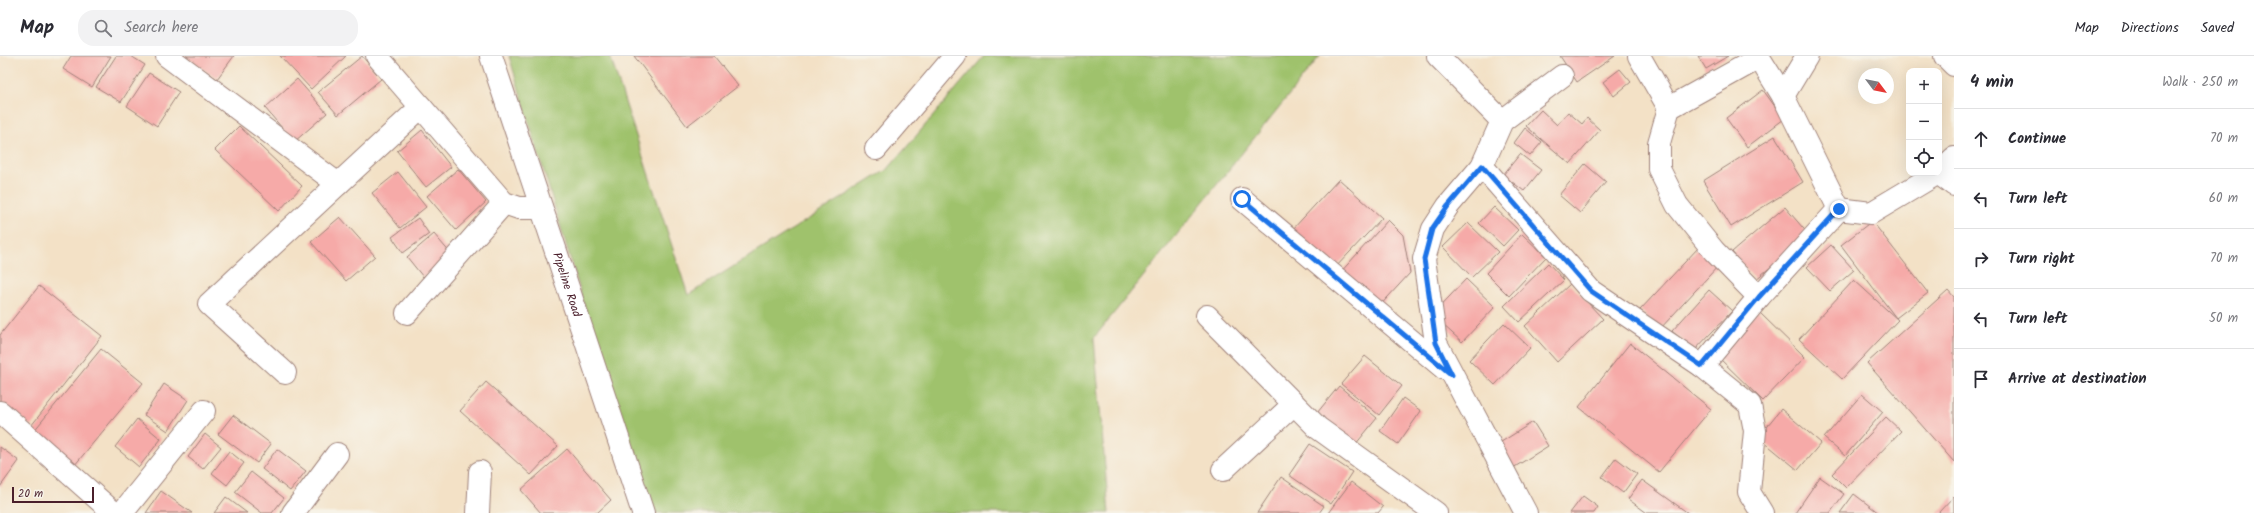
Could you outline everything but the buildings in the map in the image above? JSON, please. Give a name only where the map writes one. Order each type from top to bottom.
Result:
[{"type":"street","points":[[167,56],[338,184]]},
{"type":"street","points":[[377,56],[504,203],[519,208],[541,208]]},
{"type":"street","name":"Pipeline Road","points":[[491,56],[643,513]]},
{"type":"street","points":[[876,149],[956,56]]},
{"type":"street","points":[[1438,56],[1502,121]]},
{"type":"street","points":[[1639,56],[1669,108]]},
{"type":"street","points":[[1783,96],[1807,56]]},
{"type":"street","points":[[1945,56],[1954,65]]},
{"type":"street","points":[[1759,297],[1714,251],[1677,205],[1659,169],[1659,143],[1669,108],[1759,57],[1783,96],[1839,209]]},
{"type":"street","points":[[1526,513],[1436,343],[1424,259],[1432,229],[1448,206],[1482,166],[1502,121],[1562,76]]},
{"type":"street","points":[[285,373],[209,304],[421,107]]},
{"type":"street","points":[[1942,169],[1954,158]]},
{"type":"street","points":[[1482,166],[1591,291],[1702,366],[1750,405],[1755,431],[1750,492],[1762,513]]},
{"type":"street","points":[[1839,209],[1871,213],[1933,176]]},
{"type":"street","points":[[1942,176],[1954,185]]},
{"type":"street","points":[[1242,199],[1452,375]]},
{"type":"street","points":[[407,313],[504,203]]},
{"type":"street","points":[[1702,366],[1759,297],[1839,209]]},
{"type":"street","points":[[1207,316],[1318,428],[1436,513]]},
{"type":"street","points":[[1223,470],[1294,404]]},
{"type":"street","points":[[122,513],[204,411]]},
{"type":"street","points":[[0,412],[114,513]]},
{"type":"street","points":[[293,513],[337,454]]},
{"type":"street","points":[[478,513],[480,472]]},
{"type":"green space","points":[[509,56],[610,56],[688,295],[888,169],[984,56],[1320,56],[1094,338],[1109,513],[652,513],[608,383]]},
{"type":"route","points":[[1242,199],[1452,375],[1436,343],[1424,259],[1432,229],[1448,206],[1482,166],[1591,291],[1702,366],[1759,297],[1839,209]]}]
